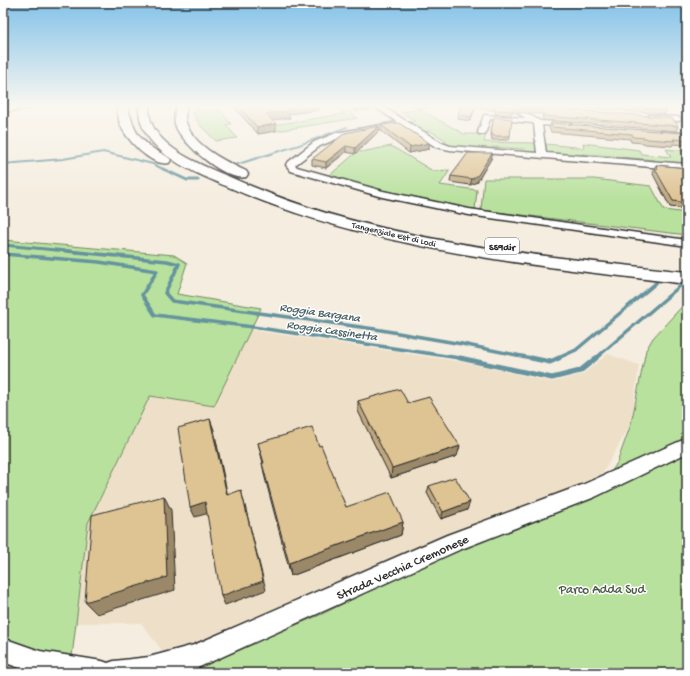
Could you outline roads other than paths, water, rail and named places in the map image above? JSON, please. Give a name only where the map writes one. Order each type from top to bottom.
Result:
[{"type":"main road","points":[[134,137],[148,151],[162,159],[247,196],[266,193],[257,181],[229,169],[212,158],[197,146],[190,137]]},
{"type":"main road","name":"Tangenziale Est di Lodi","points":[[154,137],[172,153],[217,178],[339,213],[432,234],[502,246],[687,268]]},
{"type":"main road","name":"Tangenziale Est di Lodi","points":[[169,137],[184,151],[211,166],[266,193],[324,217],[418,241],[524,258],[687,278]]},
{"type":"street","points":[[335,137],[317,144],[290,165],[294,169],[382,194],[469,212],[687,243]]},
{"type":"street","points":[[427,137],[445,147],[687,167]]},
{"type":"street","points":[[539,137],[542,156]]},
{"type":"street","name":"Strada Vecchia Cremonese","points":[[114,673],[149,669],[195,657],[454,542],[629,473],[687,445]]},
{"type":"street","points":[[3,650],[40,663],[102,673]]},
{"type":"waterway","points":[[232,166],[322,137]]},
{"type":"waterway","points":[[3,164],[63,159],[103,152],[153,164],[163,169]]},
{"type":"waterway","points":[[163,169],[187,180],[198,180]]},
{"type":"waterway","name":"Roggia Bargana","points":[[3,245],[77,252]]},
{"type":"waterway","name":"Roggia Bargana","points":[[67,251],[77,252]]},
{"type":"waterway","name":"Roggia Bargana","points":[[77,252],[167,261],[179,264],[165,293],[172,301],[375,329],[536,359]]},
{"type":"waterway","name":"Roggia Cassinetta","points":[[3,254],[99,262],[157,271],[142,295],[155,315],[253,327],[461,358]]},
{"type":"waterway","name":"Roggia Bargana","points":[[556,359],[576,350],[656,283]]},
{"type":"waterway","name":"Roggia Cassinetta","points":[[595,359],[680,286]]},
{"type":"waterway","name":"Roggia Cassinetta","points":[[461,358],[466,359]]},
{"type":"waterway","name":"Roggia Cassinetta","points":[[461,358],[552,378],[580,371],[596,358]]},
{"type":"waterway","name":"Roggia Bargana","points":[[531,358],[550,362],[559,358]]},
{"type":"park label","name":"Parco Adda Sud","points":[[602,588]]}]
